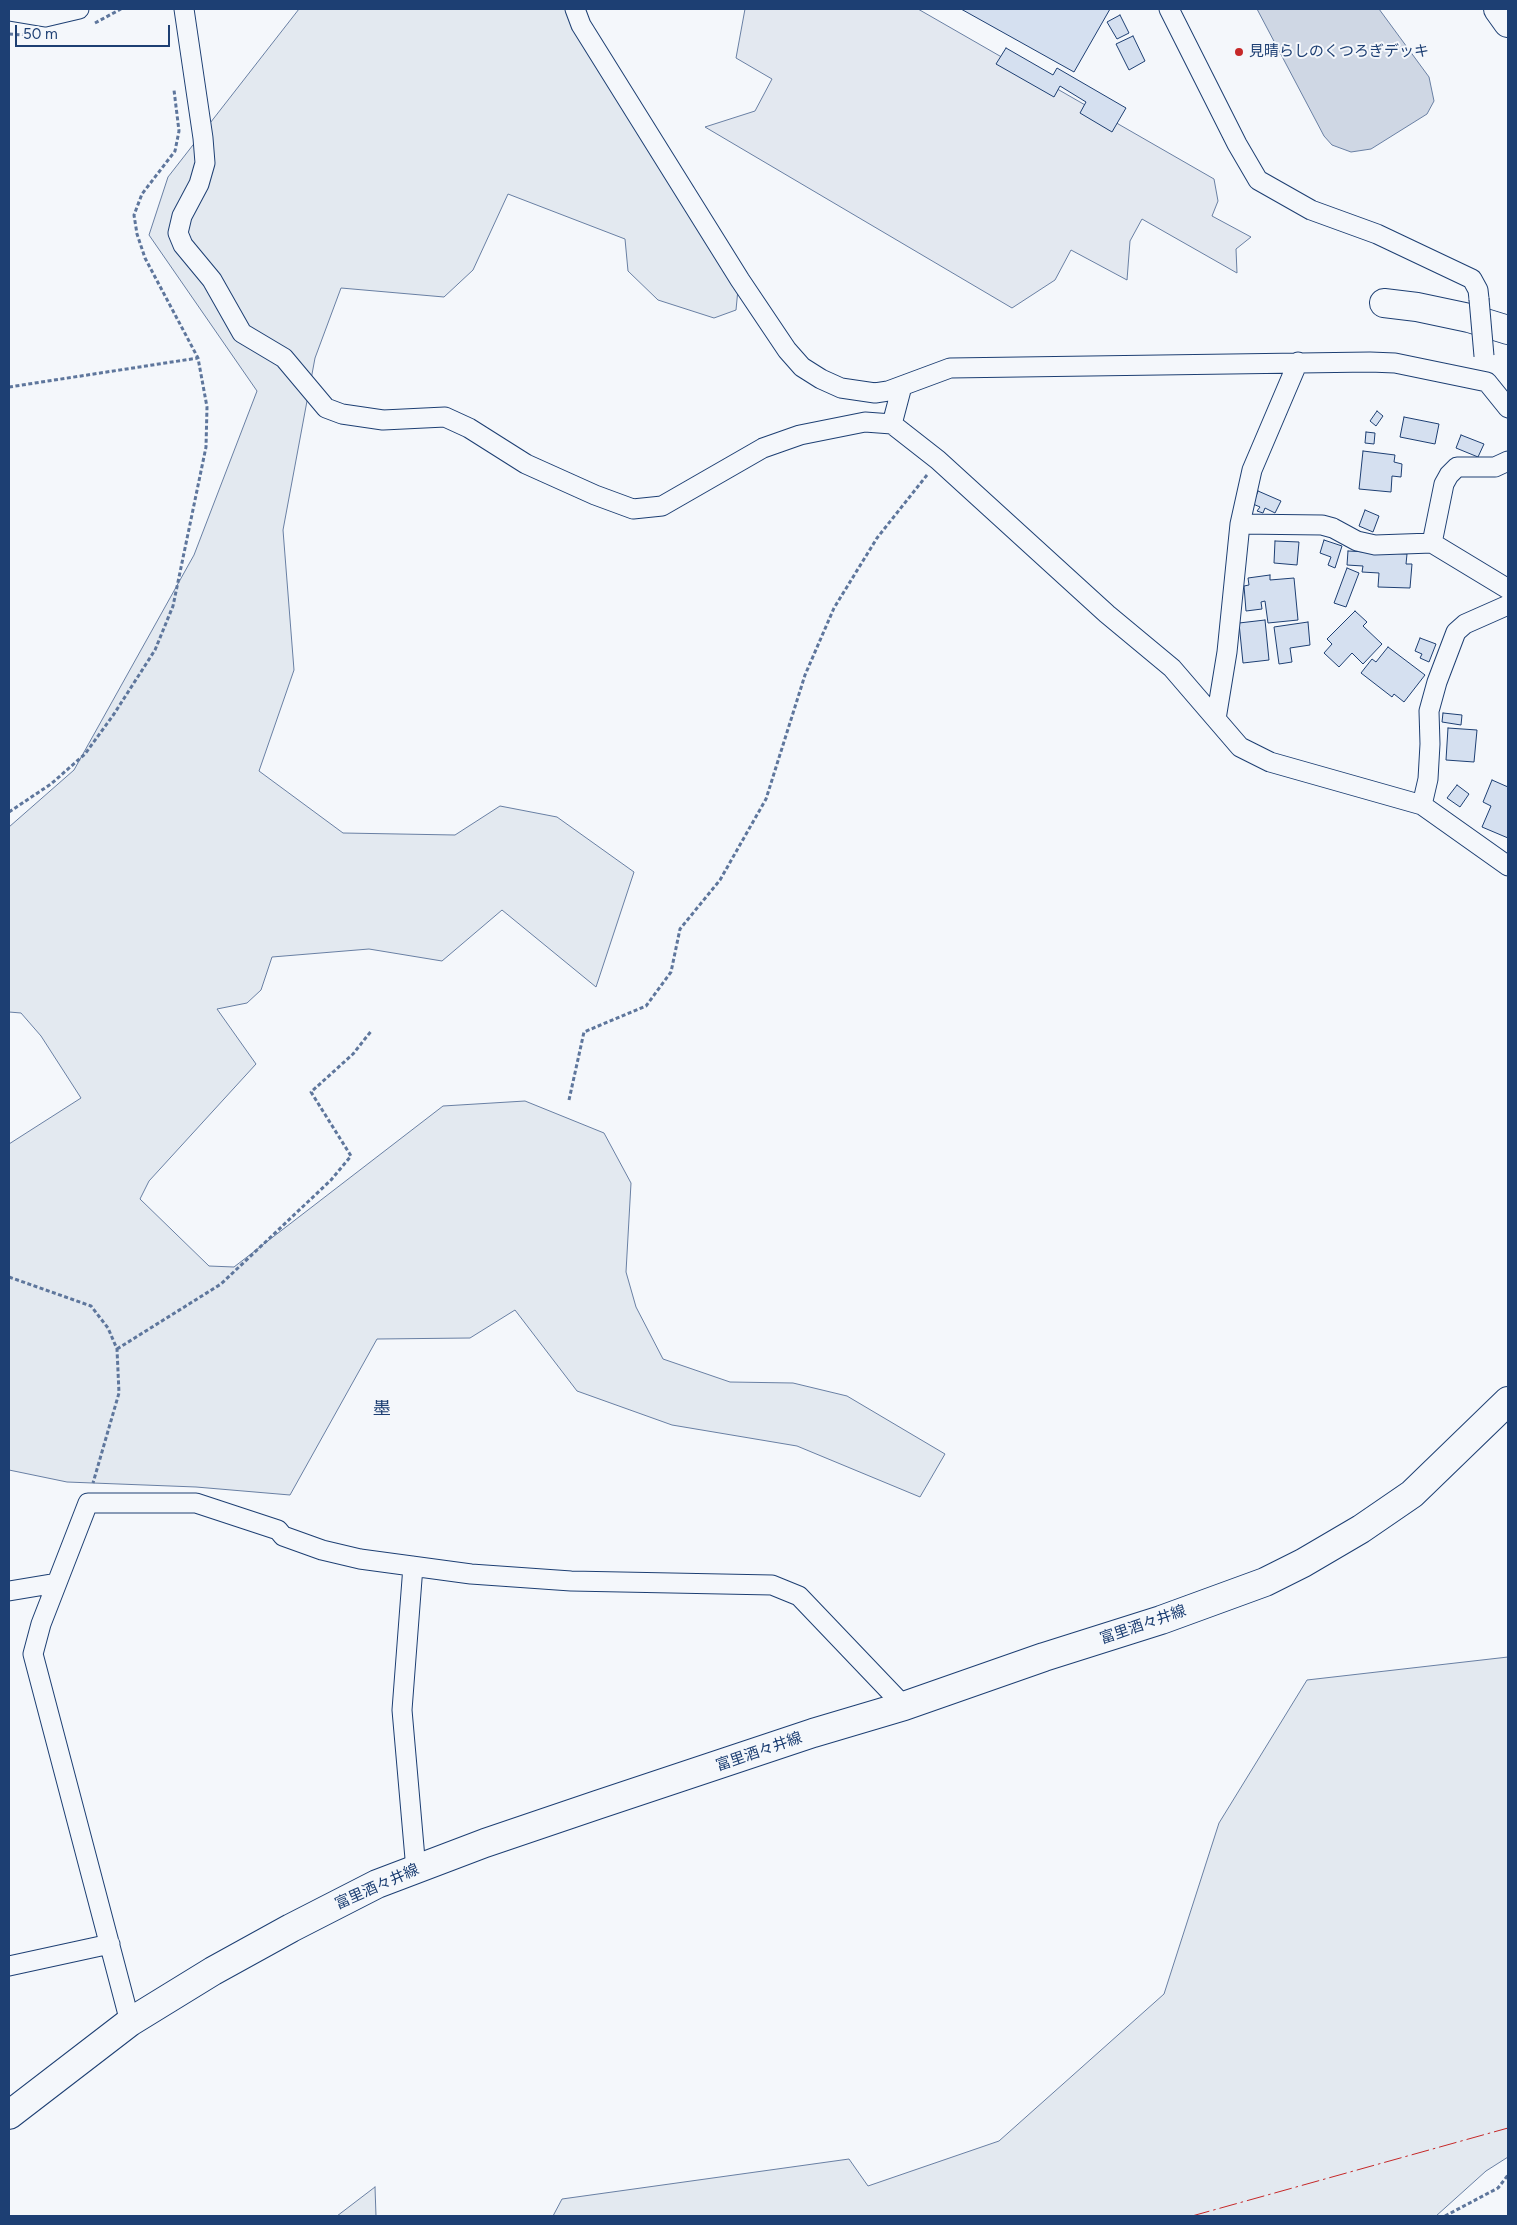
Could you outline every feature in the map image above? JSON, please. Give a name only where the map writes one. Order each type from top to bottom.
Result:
[{"type":"main road","points":[[1498,9],[1508,23]]},
{"type":"main road","points":[[1384,303],[1462,316],[1508,330]]},
{"type":"main road","name":"富里酒々井線","points":[[9,2115],[130,2022],[212,1971],[377,1884],[485,1843],[813,1733],[904,1706],[1044,1657],[1161,1620],[1265,1582],[1303,1563],[1361,1529],[1412,1494],[1508,1401]]},
{"type":"street","points":[[9,11],[45,16],[79,9]]},
{"type":"street","points":[[184,9],[205,162],[199,184],[182,216],[178,232],[183,245],[212,280],[242,333],[284,358],[326,408],[342,414],[383,420],[445,418],[469,428],[526,464],[594,495],[633,509],[662,506],[763,448],[800,435],[865,422],[892,424],[938,460],[1107,614],[1172,668],[1240,747],[1270,762],[1422,805],[1508,866]]},
{"type":"street","points":[[576,9],[581,25],[740,280],[787,350],[802,366],[821,379],[840,388],[875,392],[902,386],[950,368],[1298,362],[1395,363],[1487,382]]},
{"type":"street","points":[[1169,9],[1237,144],[1258,180],[1311,210],[1377,234],[1472,279],[1478,290],[1487,382],[1508,408]]},
{"type":"street","points":[[1216,719],[1227,652],[1240,524],[1252,470],[1298,362]]},
{"type":"street","points":[[892,424],[902,386]]},
{"type":"street","points":[[1432,543],[1444,484],[1449,476],[1457,468],[1495,467],[1508,461]]},
{"type":"street","points":[[1240,524],[1322,525],[1333,528],[1357,541],[1375,546],[1432,543],[1508,588]]},
{"type":"street","points":[[1422,805],[1428,779],[1429,711],[1437,682],[1456,632],[1465,624],[1508,605]]},
{"type":"street","points":[[130,2022],[33,1654],[41,1624],[88,1503],[196,1503],[278,1530],[283,1536],[322,1550],[360,1559],[471,1574],[571,1581],[772,1585],[799,1596],[904,1706]]},
{"type":"street","points":[[413,1566],[402,1710],[416,1870]]},
{"type":"street","points":[[9,1591],[57,1583]]},
{"type":"street","points":[[9,1966],[110,1944]]},
{"type":"path","points":[[9,812],[52,784],[85,754],[114,714],[155,650],[173,606],[206,447],[208,407],[198,358],[145,258],[137,234],[134,215],[142,194],[175,151],[179,131],[173,84]]},
{"type":"path","points":[[9,386],[198,358]]},
{"type":"path","points":[[569,1100],[584,1032],[646,1006],[671,972],[680,929],[720,880],[766,799],[805,675],[834,608],[877,538],[938,460]]},
{"type":"path","points":[[117,1349],[221,1284],[331,1180],[351,1156],[311,1092],[353,1054],[372,1030]]},
{"type":"path","points":[[9,1277],[91,1306],[108,1328],[117,1349],[118,1393],[88,1503]]},
{"type":"path","points":[[1445,2216],[1498,2188],[1508,2175]]},
{"type":"shaded area","points":[[299,9],[567,9],[738,289],[736,310],[714,318],[658,300],[628,271],[625,239],[508,194],[473,270],[444,297],[341,288],[315,358],[283,530],[294,670],[259,771],[343,833],[455,835],[500,806],[557,817],[634,872],[596,987],[502,910],[442,961],[369,949],[272,957],[261,990],[247,1003],[217,1009],[256,1064],[149,1181],[140,1199],[209,1266],[234,1267],[443,1106],[525,1101],[604,1133],[631,1183],[626,1272],[636,1307],[663,1359],[730,1382],[793,1383],[847,1396],[945,1454],[920,1497],[797,1446],[672,1425],[577,1391],[515,1310],[470,1338],[377,1339],[290,1495],[196,1487],[67,1482],[9,1470],[9,1144],[81,1098],[41,1036],[21,1013],[9,1012],[9,827],[74,770],[194,555],[257,391],[149,235],[168,177]]},
{"type":"shaded area","points":[[745,9],[918,9],[1214,179],[1218,201],[1212,216],[1251,237],[1236,249],[1237,273],[1142,219],[1130,241],[1127,280],[1071,250],[1055,280],[1012,308],[705,127],[755,111],[772,79],[736,58]]},
{"type":"shaded area","points":[[1257,9],[1379,9],[1429,77],[1434,101],[1427,114],[1371,149],[1351,152],[1332,145],[1324,136]]},
{"type":"shaded area","points":[[1508,1657],[1508,2157],[1486,2171],[1436,2216],[553,2216],[562,2199],[849,2159],[868,2186],[999,2141],[1164,1994],[1219,1823],[1307,1680]]},
{"type":"shaded area","points":[[375,2187],[376,2216],[337,2216]]},
{"type":"building","points":[[961,9],[1110,9],[1074,72]]},
{"type":"building","points":[[1120,15],[1129,33],[1117,39],[1107,22]]},
{"type":"building","points":[[1133,36],[1145,61],[1129,70],[1116,44]]},
{"type":"building","points":[[1006,48],[1053,75],[1057,68],[1126,108],[1112,132],[1080,113],[1086,102],[1060,86],[1054,97],[996,64]]},
{"type":"building","points":[[1377,411],[1383,416],[1376,426],[1370,421]]},
{"type":"building","points":[[1404,417],[1439,424],[1435,444],[1400,437]]},
{"type":"building","points":[[1366,432],[1375,433],[1374,444],[1365,443]]},
{"type":"building","points":[[1461,435],[1484,444],[1478,457],[1456,448]]},
{"type":"building","points":[[1363,451],[1395,455],[1394,462],[1402,464],[1401,477],[1392,476],[1391,492],[1359,489]]},
{"type":"building","points":[[1258,491],[1281,501],[1275,513],[1265,508],[1263,513],[1257,511],[1260,507],[1253,504]]},
{"type":"building","points":[[1365,510],[1379,516],[1373,532],[1359,526]]},
{"type":"building","points":[[1324,540],[1342,546],[1335,568],[1328,565],[1331,557],[1320,553]]},
{"type":"building","points":[[1275,541],[1299,542],[1297,565],[1274,563]]},
{"type":"building","points":[[1348,551],[1407,554],[1406,564],[1412,564],[1410,588],[1378,587],[1379,573],[1362,572],[1363,566],[1347,565]]},
{"type":"building","points":[[1347,568],[1359,573],[1346,607],[1334,603]]},
{"type":"building","points":[[1270,575],[1270,580],[1294,578],[1298,620],[1268,623],[1265,601],[1261,602],[1262,609],[1246,611],[1244,586],[1249,585],[1248,578]]},
{"type":"building","points":[[1355,611],[1367,622],[1363,626],[1382,644],[1363,664],[1352,653],[1339,667],[1324,653],[1332,644],[1327,639]]},
{"type":"building","points":[[1265,620],[1269,660],[1243,663],[1239,623]]},
{"type":"building","points":[[1308,622],[1310,645],[1290,648],[1292,662],[1279,664],[1274,627]]},
{"type":"building","points":[[1420,638],[1436,644],[1429,662],[1420,658],[1422,654],[1415,651]]},
{"type":"building","points":[[1388,647],[1425,675],[1404,702],[1394,694],[1392,697],[1361,673],[1372,659],[1376,662]]},
{"type":"building","points":[[1443,713],[1462,715],[1461,725],[1442,722]]},
{"type":"building","points":[[1448,728],[1477,730],[1474,762],[1446,760]]},
{"type":"building","points":[[1492,780],[1508,787],[1508,838],[1482,827],[1491,806],[1483,802]]},
{"type":"building","points":[[1457,785],[1469,794],[1460,807],[1447,798]]},
{"type":"power","points":[[1192,2216],[1508,2128]]},
{"type":"place","name":"見晴らしのくつろぎデッキ","points":[[1239,52]]},
{"type":"district","name":"墨","points":[[382,1409]]}]
